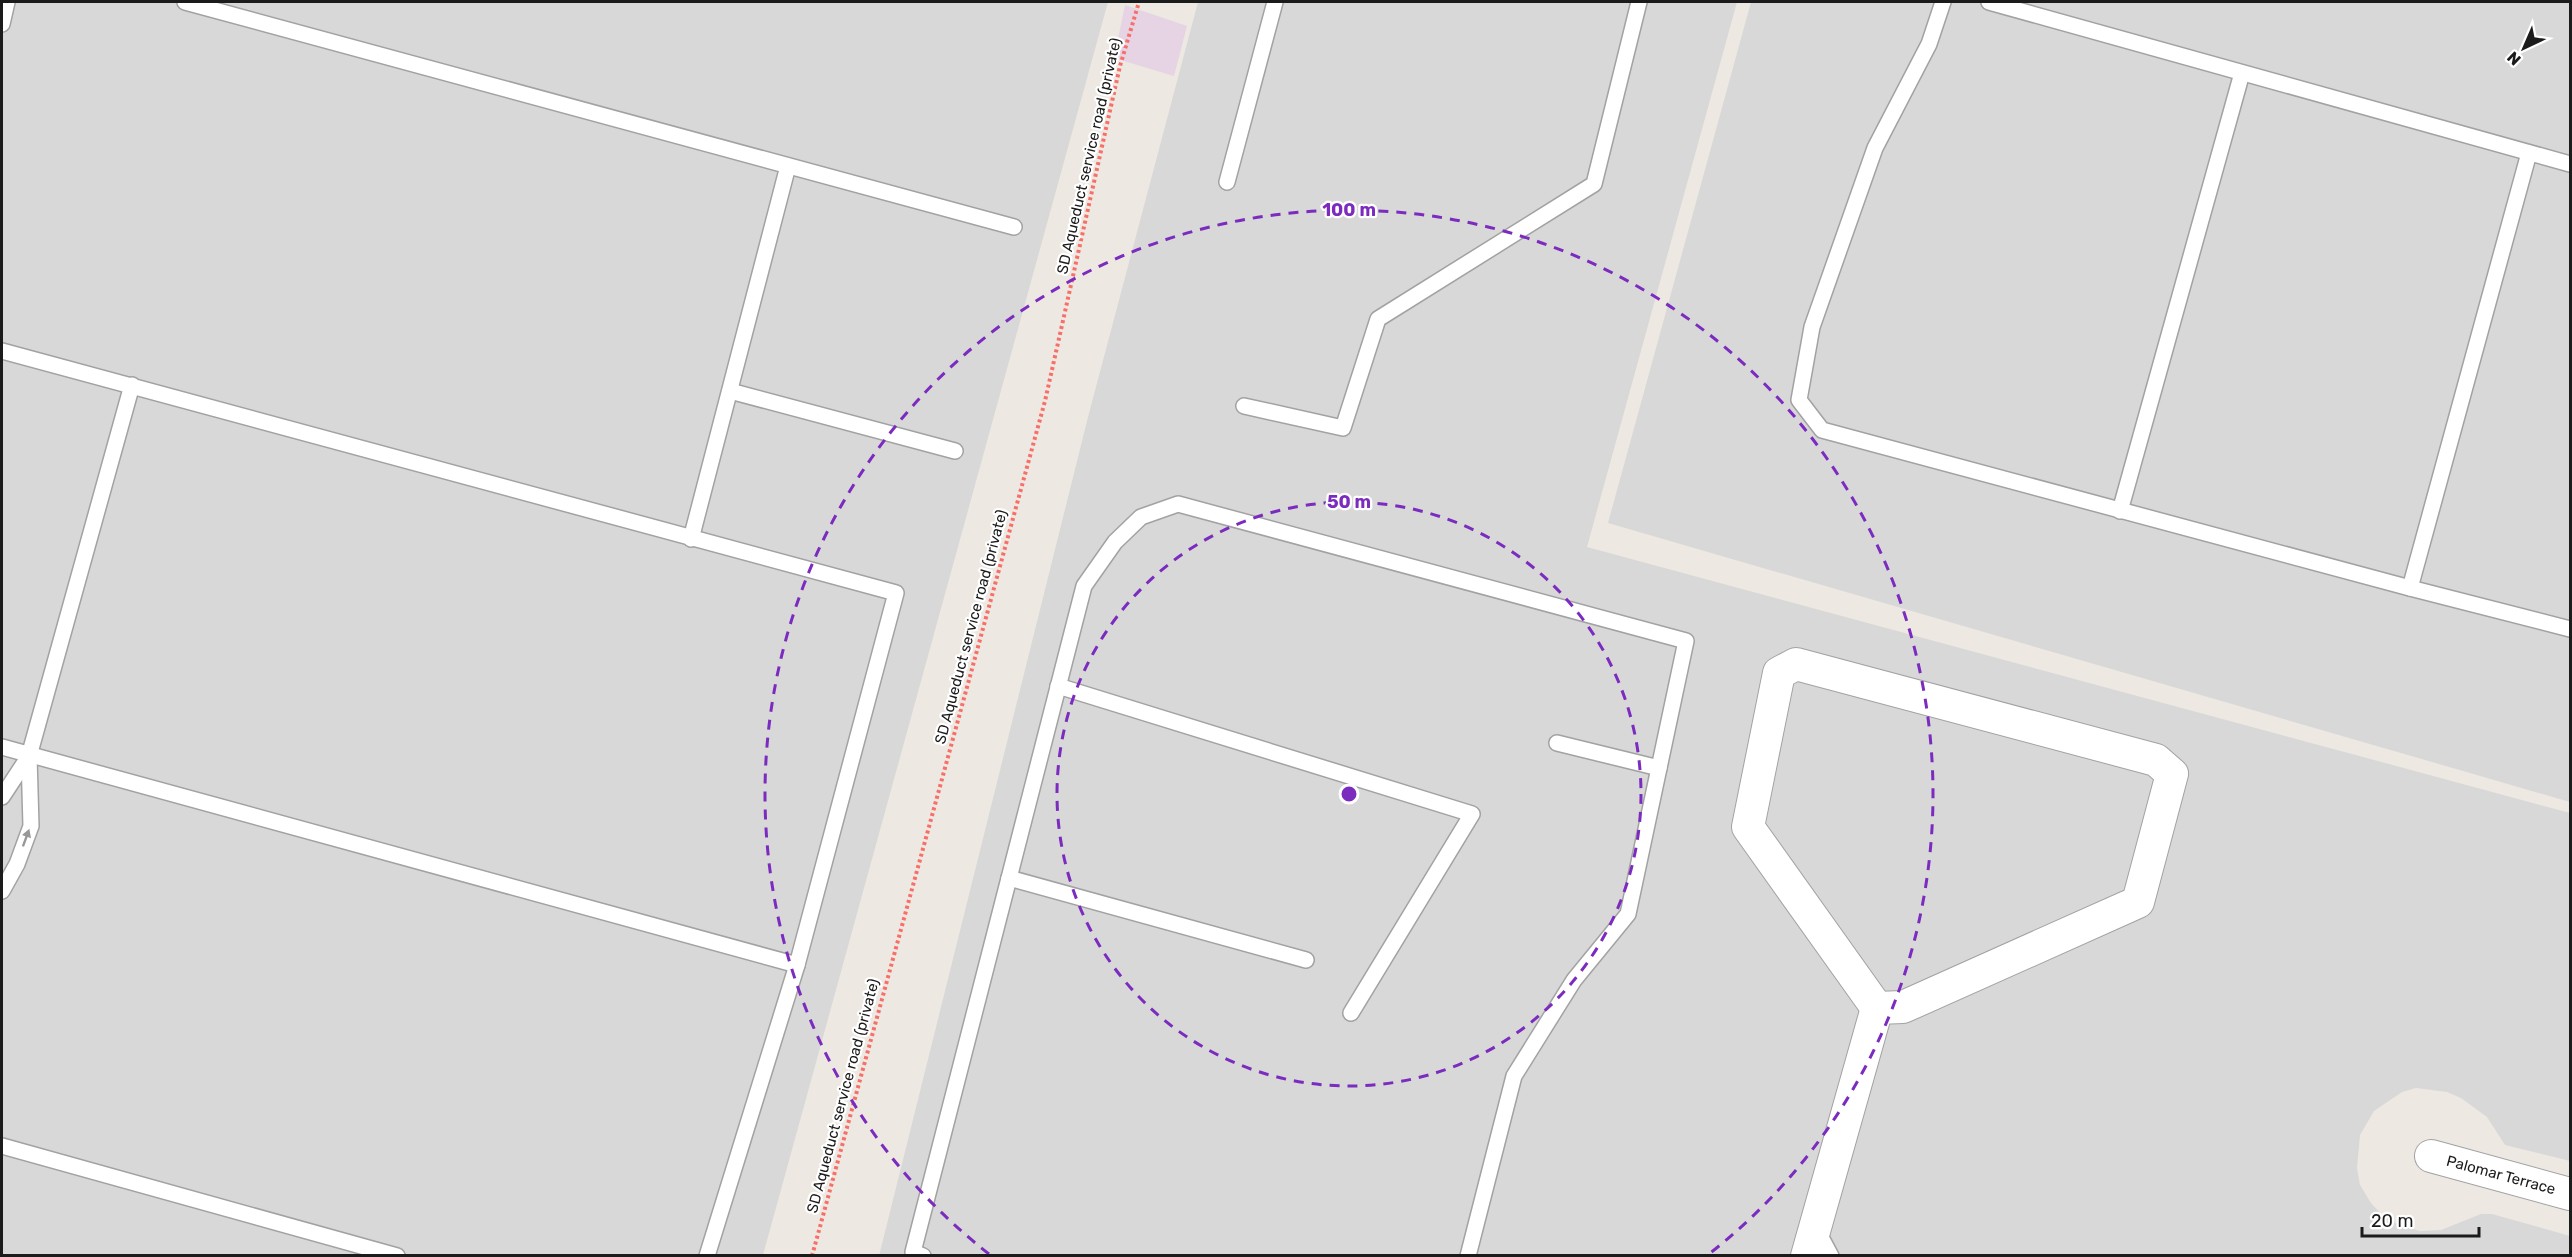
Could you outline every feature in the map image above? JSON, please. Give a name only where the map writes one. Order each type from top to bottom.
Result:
[{"type":"street","points":[[1796,664],[2156,760],[2172,774],[2138,903],[1904,1007],[1877,1008],[1748,827],[1779,673],[1796,664]]},
{"type":"street","points":[[1811,1241],[1877,1008]]},
{"type":"street","name":"Palomar Terrace","points":[[2431,1156],[2571,1194]]},
{"type":"lane","points":[[2,24],[7,2]]},
{"type":"lane","points":[[185,2],[1014,227]]},
{"type":"lane","points":[[1227,182],[1275,2]]},
{"type":"lane","points":[[1244,406],[1343,428],[1378,319],[1594,184],[1639,2]]},
{"type":"lane","points":[[1942,2],[1929,44],[1875,148],[1812,327],[1799,400],[1822,430],[2571,629]]},
{"type":"lane","points":[[1989,2],[2571,164]]},
{"type":"lane","points":[[2120,511],[2242,73]]},
{"type":"lane","points":[[2410,588],[2529,153]]},
{"type":"lane","points":[[691,539],[788,166]]},
{"type":"lane","points":[[2,351],[896,593],[797,965],[707,1256]]},
{"type":"lane","points":[[2,891],[31,826],[29,756],[132,386]]},
{"type":"lane","points":[[730,391],[955,451]]},
{"type":"lane","points":[[922,1256],[913,1252],[1084,586],[1114,542],[1141,517],[1178,504],[1686,641],[1628,914],[1574,980],[1515,1076],[1468,1256]]},
{"type":"lane","points":[[1058,686],[1472,814],[1351,1013]]},
{"type":"lane","points":[[1557,743],[1659,768]]},
{"type":"lane","points":[[2,747],[797,965]]},
{"type":"lane","points":[[2,797],[29,756]]},
{"type":"lane","points":[[1009,878],[1306,960]]},
{"type":"lane","points":[[2,1146],[397,1256]]},
{"type":"lane","points":[[1811,1241],[1831,1256]]},
{"type":"path","name":"SD Aqueduct service road (private)","points":[[812,1256],[1045,401],[1120,66],[1139,2]]},
{"type":"shaded area","points":[[2,2],[1108,2],[763,1255],[2,1256]]},
{"type":"shaded area","points":[[1198,2],[1737,2],[1587,547],[2570,813],[2570,1161],[2505,1145],[2487,1117],[2461,1098],[2447,1092],[2416,1088],[2402,1092],[2374,1111],[2360,1135],[2357,1168],[2360,1185],[2371,1203],[2383,1216],[2399,1225],[2420,1231],[2441,1230],[2481,1214],[2492,1214],[2570,1236],[2570,1255],[879,1256],[1088,417]]},
{"type":"shaded area","points":[[1751,2],[2570,2],[2570,802],[1608,523]]},
{"type":"shaded area","points":[[1125,5],[1187,26],[1174,76],[1114,58]]}]
